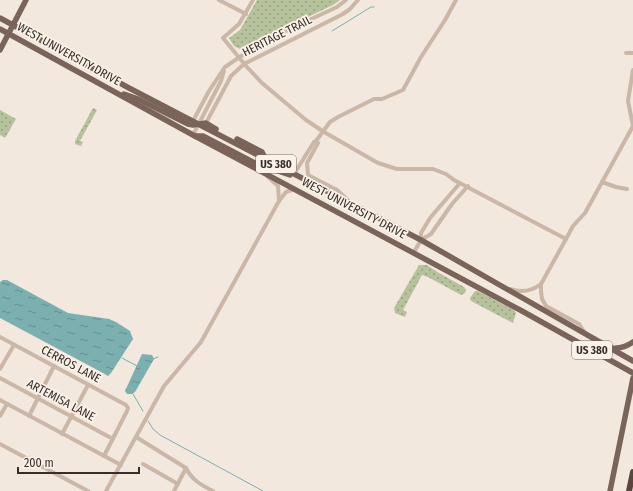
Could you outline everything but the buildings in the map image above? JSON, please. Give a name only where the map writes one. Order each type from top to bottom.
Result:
[{"type":"highway","points":[[629,491],[633,472]]},
{"type":"main road","points":[[0,50],[26,0]]},
{"type":"main road","name":"WEST UNIVERSITY DRIVE","points":[[0,18],[129,88],[420,240],[633,361]]},
{"type":"main road","name":"WEST UNIVERSITY DRIVE","points":[[0,28],[193,135],[522,311],[633,374]]},
{"type":"main road","points":[[115,92],[126,94],[138,99],[188,124],[195,122],[206,123],[262,152],[265,159]]},
{"type":"main road","points":[[193,135],[203,136],[262,166],[302,178]]},
{"type":"main road","points":[[522,311],[528,301]]},
{"type":"main road","points":[[606,347],[622,348],[633,342]]},
{"type":"main road","points":[[610,491],[633,378]]},
{"type":"main road","points":[[629,399],[633,394]]},
{"type":"street","points":[[219,0],[246,14]]},
{"type":"street","points":[[254,0],[234,30],[223,38],[262,83],[306,120],[323,132],[378,163],[396,169],[433,169],[446,174],[566,239]]},
{"type":"street","name":"HERITAGE TRAIL","points":[[193,135],[195,122],[221,81],[227,66],[262,42],[338,7],[346,0]]},
{"type":"street","name":"HERITAGE TRAIL","points":[[206,123],[231,76],[244,64],[343,14],[358,0]]},
{"type":"street","points":[[294,174],[314,142],[330,122],[374,99],[382,99],[403,90],[421,57],[456,0]]},
{"type":"street","points":[[626,53],[633,53]]},
{"type":"street","points":[[495,283],[513,290],[528,291],[541,284],[573,226],[585,213],[632,126],[628,101],[633,70]]},
{"type":"street","points":[[316,141],[318,144],[307,163],[308,175],[337,190],[354,205]]},
{"type":"street","points":[[265,174],[278,186],[279,201]]},
{"type":"street","points":[[414,252],[420,240],[421,233],[430,218],[460,182]]},
{"type":"street","points":[[602,182],[627,189]]},
{"type":"street","points":[[420,240],[431,234],[452,204],[468,186]]},
{"type":"street","points":[[106,491],[164,386],[201,342],[279,201],[286,192],[295,189]]},
{"type":"street","points":[[541,284],[542,299],[546,306],[579,324],[586,335]]},
{"type":"street","name":"CERROS LANE","points":[[0,337],[126,405],[128,412],[113,439]]},
{"type":"street","points":[[0,369],[14,344]]},
{"type":"street","points":[[29,416],[54,366]]},
{"type":"street","name":"ARTEMISA LANE","points":[[0,378],[113,439]]},
{"type":"street","points":[[62,434],[88,385]]},
{"type":"street","points":[[0,400],[121,465]]},
{"type":"street","points":[[0,416],[7,404]]},
{"type":"street","points":[[136,437],[186,468],[197,482],[212,491]]},
{"type":"street","points":[[104,456],[113,439]]},
{"type":"street","points":[[0,444],[88,491]]},
{"type":"street","points":[[143,464],[178,484]]},
{"type":"street","points":[[174,491],[186,468]]},
{"type":"green space","points":[[257,0],[340,0],[333,5],[240,49],[234,46],[229,38],[240,30]]},
{"type":"green space","points":[[93,108],[97,110],[80,141],[83,142],[81,146],[75,144],[75,141]]},
{"type":"green space","points":[[0,110],[16,119],[5,138],[0,135]]},
{"type":"green space","points":[[419,265],[427,265],[464,287],[466,290],[465,293],[461,295],[422,275],[403,310],[407,312],[405,317],[395,313],[394,308]]},
{"type":"green space","points":[[475,291],[478,291],[514,310],[516,313],[513,323],[471,301],[470,298]]},
{"type":"water","points":[[7,280],[68,313],[109,319],[116,322],[130,331],[133,339],[108,376],[0,318],[0,282]]},
{"type":"water","points":[[142,354],[152,355],[154,359],[135,392],[132,394],[127,394],[125,391]]},
{"type":"waterway","points":[[332,31],[371,7],[374,7]]},
{"type":"waterway","points":[[153,359],[158,357]]},
{"type":"waterway","points":[[122,358],[137,366]]},
{"type":"waterway","points":[[133,394],[143,411]]},
{"type":"waterway","points":[[148,421],[153,429],[160,435],[263,491]]}]
